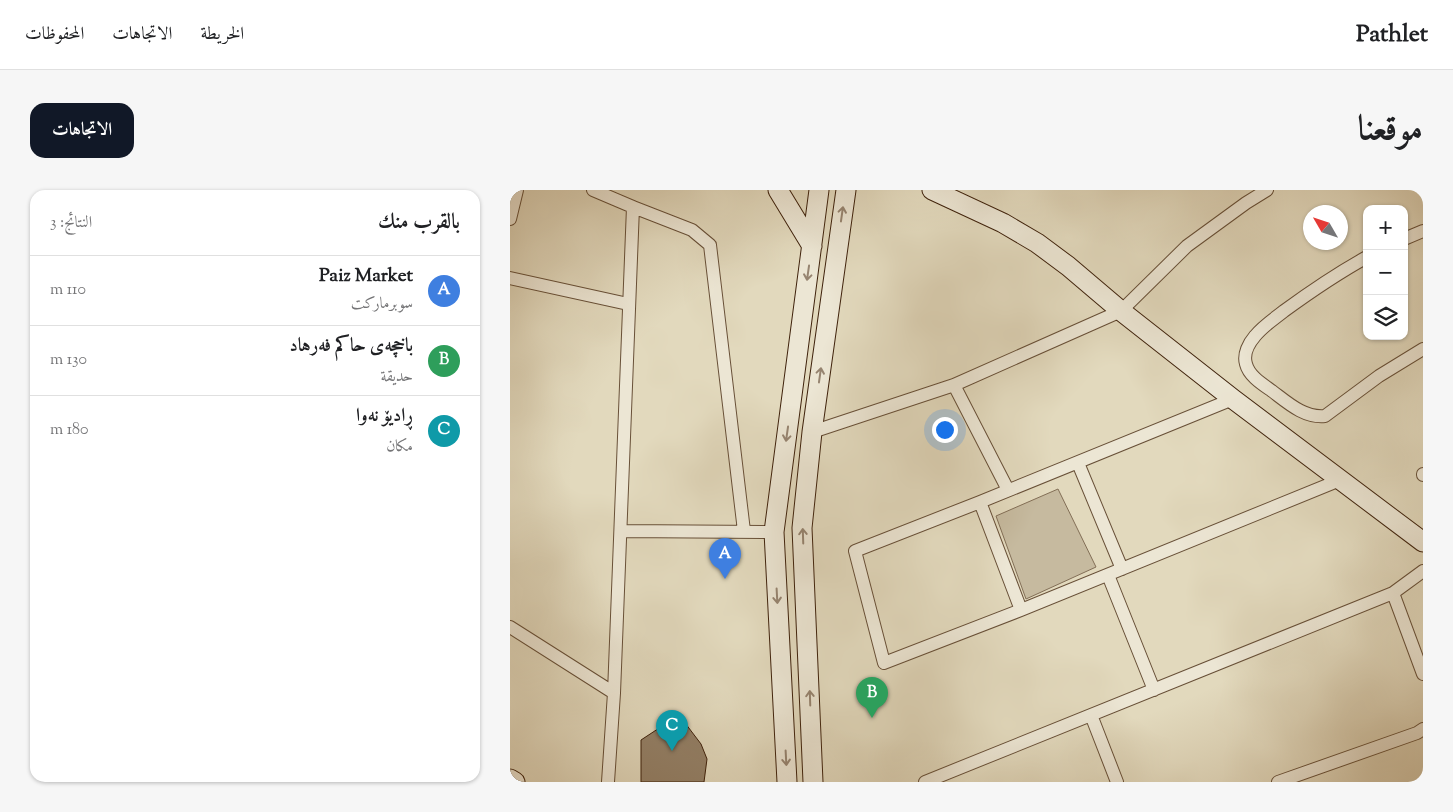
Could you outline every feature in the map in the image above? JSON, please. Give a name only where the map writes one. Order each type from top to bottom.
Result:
[{"type":"street","points":[[510,219],[517,190]]},
{"type":"street","points":[[593,190],[633,208],[692,230],[710,245],[744,531]]},
{"type":"street","points":[[778,190],[812,246]]},
{"type":"street","points":[[787,782],[774,532],[819,190]]},
{"type":"street","points":[[813,782],[802,528],[812,432],[846,190]]},
{"type":"street","points":[[932,190],[1003,223],[1037,243],[1233,399],[1423,542]]},
{"type":"street","points":[[812,432],[954,385],[1122,310],[1187,246],[1267,190]]},
{"type":"street","points":[[608,782],[614,693],[633,208]]},
{"type":"street","points":[[1408,237],[1423,231]]},
{"type":"street","points":[[1363,259],[1328,280],[1265,326],[1249,344],[1245,358],[1250,372],[1267,388],[1303,412],[1325,416],[1379,376],[1423,349]]},
{"type":"street","points":[[510,278],[628,304]]},
{"type":"street","points":[[954,385],[1008,490]]},
{"type":"street","points":[[1233,399],[1078,463],[855,551],[884,663],[1021,610],[1340,480]]},
{"type":"street","points":[[1078,463],[1122,569]]},
{"type":"street","points":[[980,502],[1021,610]]},
{"type":"street","points":[[621,531],[774,532]]},
{"type":"street","points":[[925,782],[1393,593],[1423,571]]},
{"type":"street","points":[[1108,575],[1154,690]]},
{"type":"street","points":[[1393,593],[1423,674]]},
{"type":"street","points":[[510,627],[614,693]]},
{"type":"street","points":[[1091,715],[1117,782]]},
{"type":"street","points":[[1278,782],[1417,733],[1423,729]]},
{"type":"street","points":[[510,779],[515,782]]},
{"type":"shaded area","points":[[1058,489],[1096,567],[1026,599],[996,516]]},
{"type":"building","points":[[679,715],[701,744],[707,759],[704,782],[641,782],[641,740]]},
{"type":"place","name":"Paiz Market","points":[[725,579]]},
{"type":"place","name":"باخچەی حاکم فەرهاد","points":[[872,718]]},
{"type":"place","name":"ڕادیۆ نەوا","points":[[672,751]]}]
